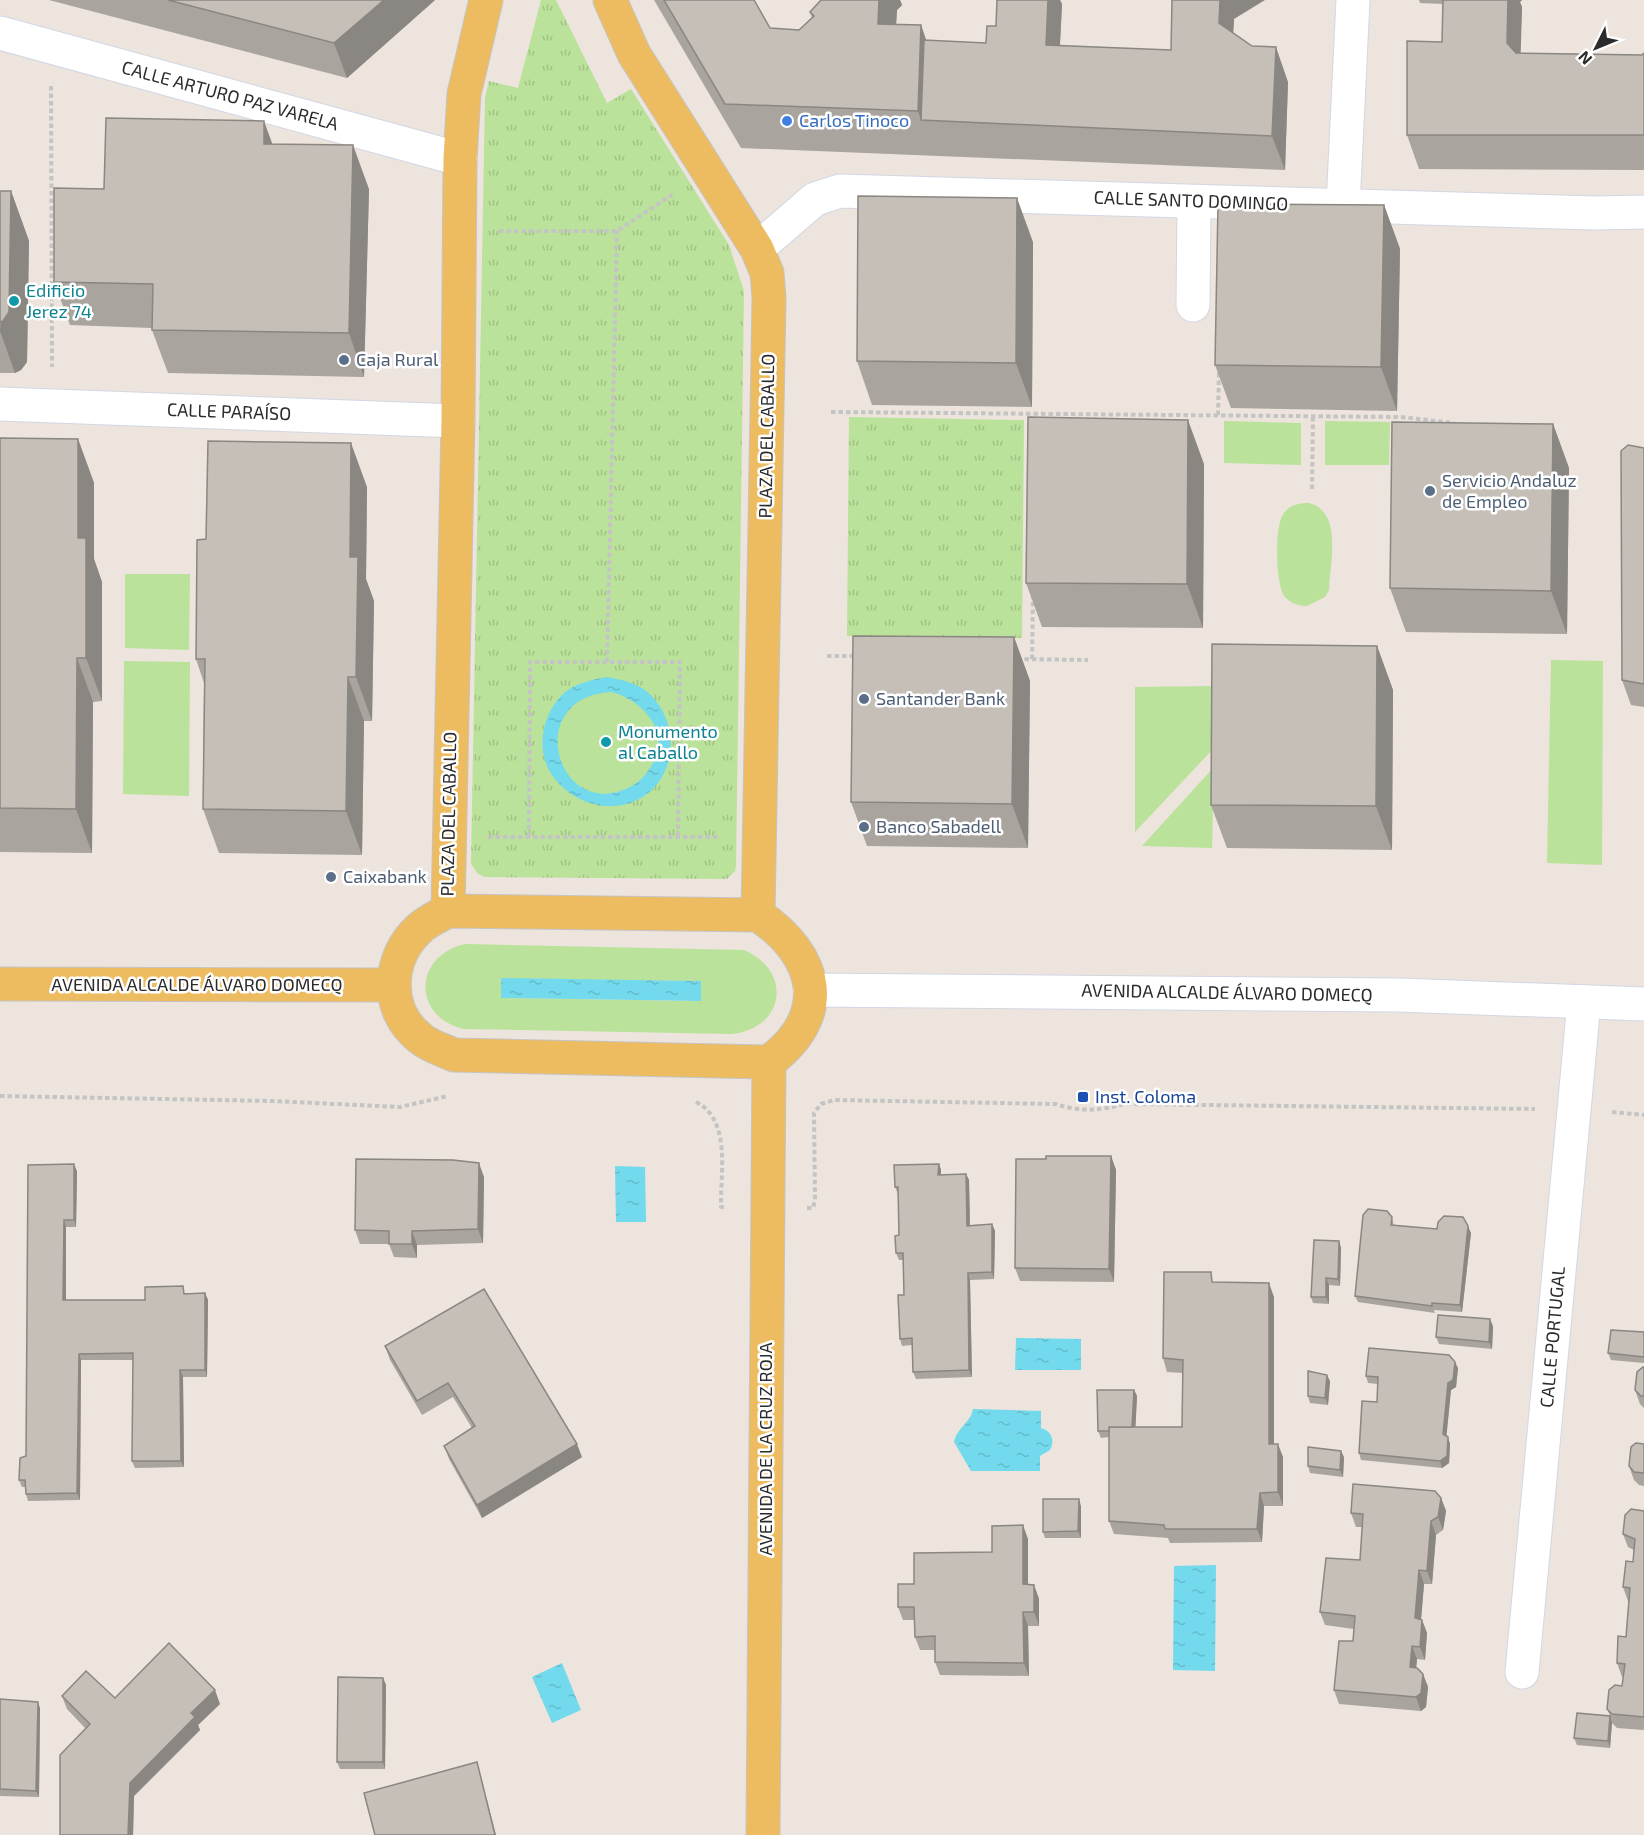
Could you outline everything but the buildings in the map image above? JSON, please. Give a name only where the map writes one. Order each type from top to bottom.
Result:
[{"type":"main road","name":"PLAZA DEL CABALLO","points":[[448,911],[458,421],[460,159],[464,94],[486,0]]},
{"type":"main road","name":"PLAZA DEL CABALLO","points":[[610,0],[634,54],[757,249],[767,273],[769,298],[758,915]]},
{"type":"main road","points":[[448,911],[758,915],[777,927],[794,944],[806,968],[810,990],[809,1014],[798,1035],[787,1049],[769,1062],[454,1055],[420,1039],[399,1016],[394,985],[400,953],[420,927],[448,911]]},
{"type":"main road","name":"AVENIDA ALCALDE ÁLVARO DOMECQ","points":[[0,984],[394,985]]},
{"type":"main road","name":"AVENIDA DE LA CRUZ ROJA","points":[[763,1835],[769,1062]]},
{"type":"street","points":[[1343,206],[1353,0]]},
{"type":"street","name":"CALLE ARTURO PAZ VARELA","points":[[0,33],[460,159]]},
{"type":"street","name":"CALLE SANTO DOMINGO","points":[[757,249],[815,199],[840,191],[1343,206],[1644,212]]},
{"type":"street","points":[[1193,305],[1194,202]]},
{"type":"street","name":"CALLE PARAÍSO","points":[[0,404],[458,421]]},
{"type":"street","name":"AVENIDA ALCALDE ÁLVARO DOMECQ","points":[[810,990],[1399,995],[1644,1004]]},
{"type":"street","name":"CALLE PORTUGAL","points":[[1522,1672],[1584,1002]]},
{"type":"path","points":[[51,47],[53,405]]},
{"type":"path","points":[[495,231],[617,231],[681,189]]},
{"type":"path","points":[[607,662],[617,231]]},
{"type":"path","points":[[831,412],[1401,417],[1455,423]]},
{"type":"path","points":[[1035,413],[1035,425]]},
{"type":"path","points":[[1312,489],[1313,416]]},
{"type":"path","points":[[1032,659],[1033,589]]},
{"type":"path","points":[[827,656],[861,656]]},
{"type":"path","points":[[1009,658],[1088,660]]},
{"type":"path","points":[[529,837],[530,662],[680,662],[678,837]]},
{"type":"path","points":[[483,837],[724,837]]},
{"type":"path","points":[[0,1096],[272,1101],[400,1107],[458,1094]]},
{"type":"path","points":[[693,1100],[713,1117],[720,1134],[721,1207]]},
{"type":"path","points":[[813,1208],[814,1113],[821,1104],[834,1100],[1056,1104],[1071,1109],[1104,1110],[1124,1104],[1574,1110],[1644,1115]]},
{"type":"green space","points":[[541,0],[556,0],[607,103],[631,89],[729,245],[744,291],[736,866],[735,871],[727,879],[485,877],[478,874],[471,864],[485,97],[489,81],[518,88]]},
{"type":"green space","points":[[849,417],[1024,420],[1022,638],[847,636]]},
{"type":"green space","points":[[1224,421],[1301,423],[1301,465],[1224,463]]},
{"type":"green space","points":[[1325,421],[1390,422],[1389,465],[1325,465]]},
{"type":"green space","points":[[1309,503],[1320,508],[1327,516],[1331,527],[1332,553],[1329,590],[1325,597],[1307,606],[1291,602],[1282,592],[1277,542],[1284,513],[1295,505]]},
{"type":"green space","points":[[125,574],[190,574],[189,650],[125,648]]},
{"type":"green space","points":[[1551,660],[1603,661],[1602,865],[1547,863]]},
{"type":"green space","points":[[124,661],[190,662],[189,796],[123,794]]},
{"type":"green space","points":[[1215,686],[1214,748],[1135,832],[1135,687]]},
{"type":"green space","points":[[607,693],[635,701],[649,715],[657,743],[649,771],[635,785],[607,793],[579,785],[565,771],[557,743],[565,715],[579,701]]},
{"type":"green space","points":[[1214,767],[1212,848],[1142,846]]},
{"type":"green space","points":[[465,944],[744,950],[760,959],[770,971],[776,984],[776,998],[772,1010],[763,1021],[750,1030],[732,1034],[464,1029],[447,1022],[435,1012],[428,1000],[425,986],[428,973],[436,961],[448,951]],"holes":[[[501,979],[701,981],[701,1001],[501,998]]]},
{"type":"water","points":[[606,677],[636,685],[654,699],[667,720],[671,745],[666,769],[649,792],[636,801],[608,806],[593,804],[566,790],[548,769],[543,746],[543,734],[550,712],[564,693],[584,682]],"holes":[[[612,692],[645,711],[652,721],[657,732],[656,755],[647,773],[631,786],[617,792],[595,793],[577,784],[565,769],[558,750],[559,730],[568,712],[585,698]]]},
{"type":"water","points":[[501,978],[701,981],[701,1001],[501,998]]},
{"type":"water","points":[[615,1166],[645,1167],[646,1222],[616,1222]]},
{"type":"water","points":[[1016,1338],[1081,1339],[1081,1370],[1015,1370]]},
{"type":"water","points":[[973,1409],[1041,1411],[1041,1428],[1050,1434],[1052,1443],[1050,1450],[1040,1456],[1040,1471],[971,1471],[954,1442],[970,1418]]},
{"type":"water","points":[[1216,1565],[1215,1671],[1173,1670],[1174,1566]]},
{"type":"water","points":[[562,1663],[581,1710],[552,1723],[532,1677]]},
{"type":"place","name":"Carlos Tinoco","points":[[787,121]]},
{"type":"place","name":"Edificio Jerez 74","points":[[14,301]]},
{"type":"place","name":"Caja Rural","points":[[344,360]]},
{"type":"place","name":"Servicio Andaluz de Empleo","points":[[1430,491]]},
{"type":"place","name":"Santander Bank","points":[[864,699]]},
{"type":"place","name":"Monumento al Caballo","points":[[606,742]]},
{"type":"place","name":"Banco Sabadell","points":[[864,827]]},
{"type":"place","name":"Caixabank","points":[[331,877]]},
{"type":"place","name":"Inst. Coloma","points":[[1083,1097]]}]
